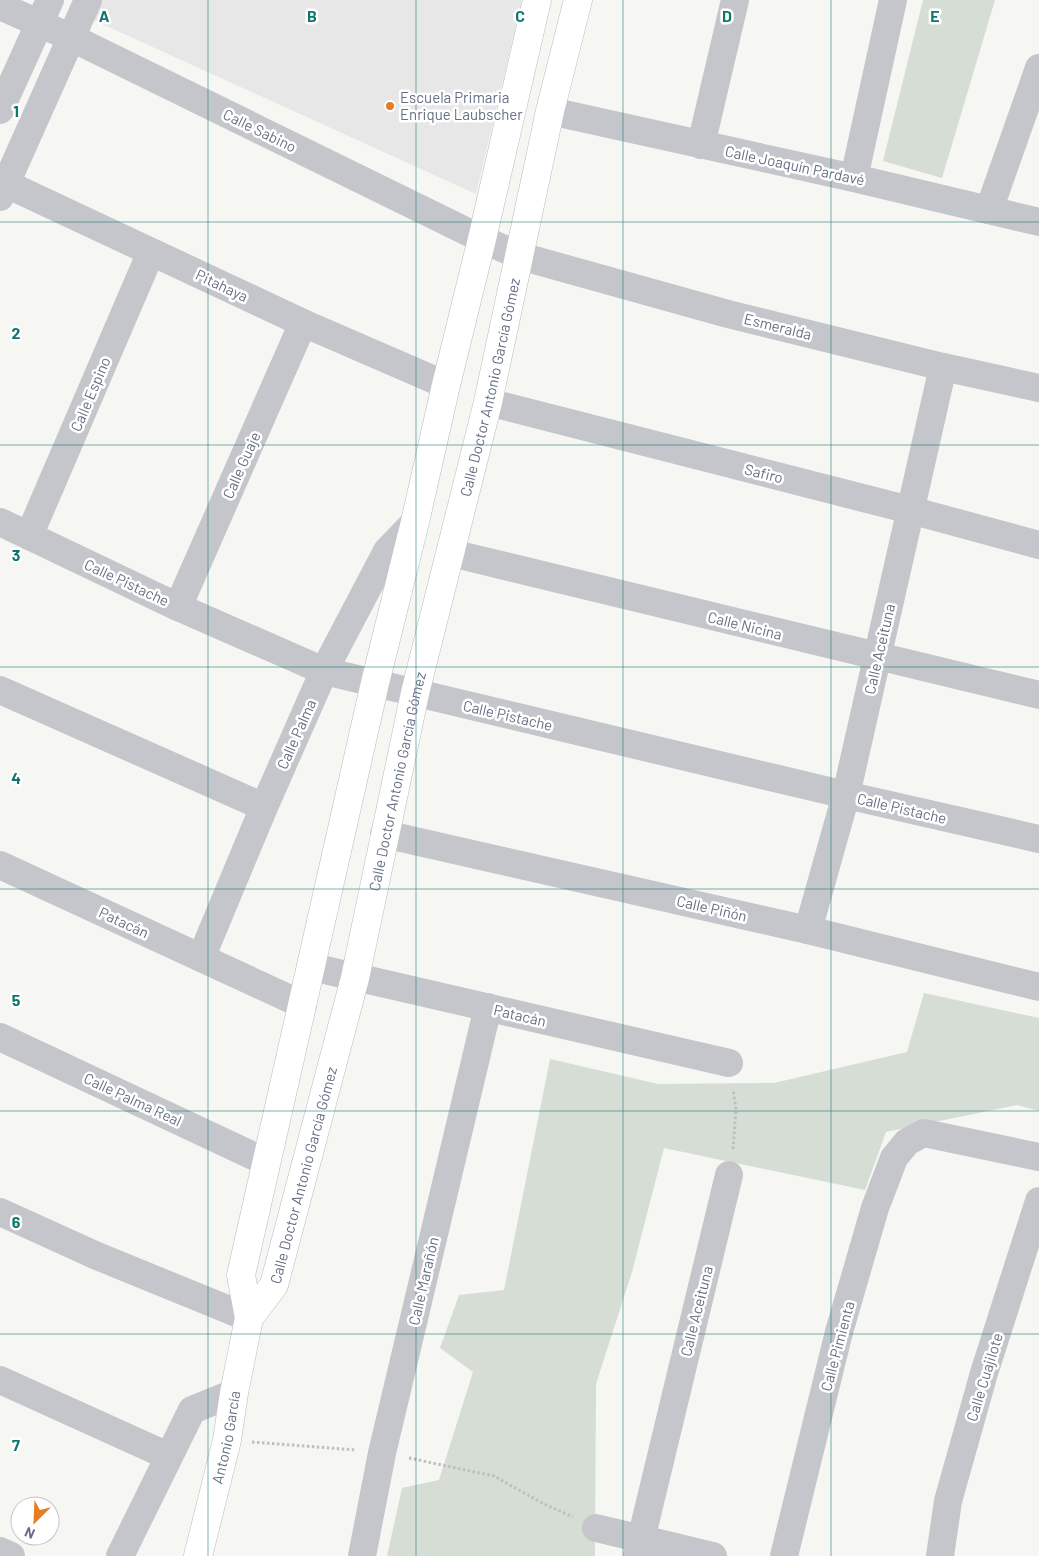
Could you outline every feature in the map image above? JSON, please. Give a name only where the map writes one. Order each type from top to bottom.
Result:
[{"type":"street","points":[[2,188],[88,0]]},
{"type":"street","name":"Calle Doctor Antonio García Gómez","points":[[249,1318],[241,1275],[375,683],[415,522],[537,0]]},
{"type":"street","name":"Calle Doctor Antonio García Gómez","points":[[249,1318],[274,1285],[355,978],[415,693],[488,402],[550,112],[578,0]]},
{"type":"street","points":[[701,145],[735,0]]},
{"type":"street","points":[[854,178],[893,0]]},
{"type":"street","name":"Calle Sabino","points":[[0,6],[44,12],[72,38],[520,256]]},
{"type":"street","points":[[0,110],[44,12]]},
{"type":"street","points":[[989,210],[1039,68]]},
{"type":"street","name":"Calle Joaquín Pardavé","points":[[550,112],[854,178],[1039,222]]},
{"type":"street","name":"Pitahaya","points":[[2,188],[151,252],[303,323],[446,385]]},
{"type":"street","name":"Calle Espino","points":[[29,536],[151,252]]},
{"type":"street","name":"Esmeralda","points":[[520,256],[728,314],[943,367],[1039,388]]},
{"type":"street","name":"Calle Guaje","points":[[178,607],[303,323]]},
{"type":"street","name":"Calle Aceituna","points":[[808,930],[846,795],[943,367]]},
{"type":"street","name":"Safiro","points":[[488,402],[1039,545]]},
{"type":"street","name":"Calle Pistache","points":[[0,522],[178,607],[324,671],[1039,839]]},
{"type":"street","name":"Calle Palma","points":[[201,958],[264,807],[324,671],[388,550],[415,522]]},
{"type":"street","name":"Calle Nicina","points":[[451,553],[1039,695]]},
{"type":"street","points":[[0,690],[264,807]]},
{"type":"street","name":"Calle Piñón","points":[[384,834],[808,930],[1039,987]]},
{"type":"street","name":"Patacán","points":[[0,865],[302,1005]]},
{"type":"street","name":"Patacán","points":[[312,967],[729,1063]]},
{"type":"street","name":"Calle Marañón","points":[[362,1556],[382,1453],[488,1007]]},
{"type":"street","name":"Calle Palma Real","points":[[0,1037],[266,1162]]},
{"type":"street","name":"Calle Pimienta","points":[[784,1556],[839,1332],[875,1208],[894,1158],[907,1142],[924,1133],[1039,1157]]},
{"type":"street","name":"Calle Aceituna","points":[[639,1547],[729,1175]]},
{"type":"street","name":"Calle Cuajilote","points":[[940,1556],[948,1501],[984,1373],[1039,1201]]},
{"type":"street","points":[[0,1212],[96,1256],[249,1318]]},
{"type":"street","name":"Antonio García","points":[[198,1556],[227,1440],[249,1318]]},
{"type":"street","points":[[0,1380],[168,1456]]},
{"type":"street","points":[[120,1556],[192,1410],[234,1393]]},
{"type":"street","points":[[596,1528],[639,1547],[713,1556]]},
{"type":"street","points":[[0,1551],[11,1556]]},
{"type":"path","points":[[729,1063],[736,1108],[729,1175]]},
{"type":"shaded area","name":"Escuela Primaria Enrique Laubscher","points":[[98,0],[522,0],[476,194],[89,18]]},
{"type":"shaded area","points":[[923,0],[995,0],[942,178],[883,161]]},
{"type":"shaded area","points":[[924,993],[1039,1018],[1039,1111],[1017,1105],[886,1132],[865,1190],[664,1148],[632,1272],[596,1384],[595,1556],[387,1556],[402,1488],[439,1480],[473,1372],[440,1348],[459,1295],[504,1290],[550,1059],[658,1084],[774,1083],[907,1052]]},
{"type":"place","name":"Escuela Primaria Enrique Laubscher","points":[[390,106]]}]
